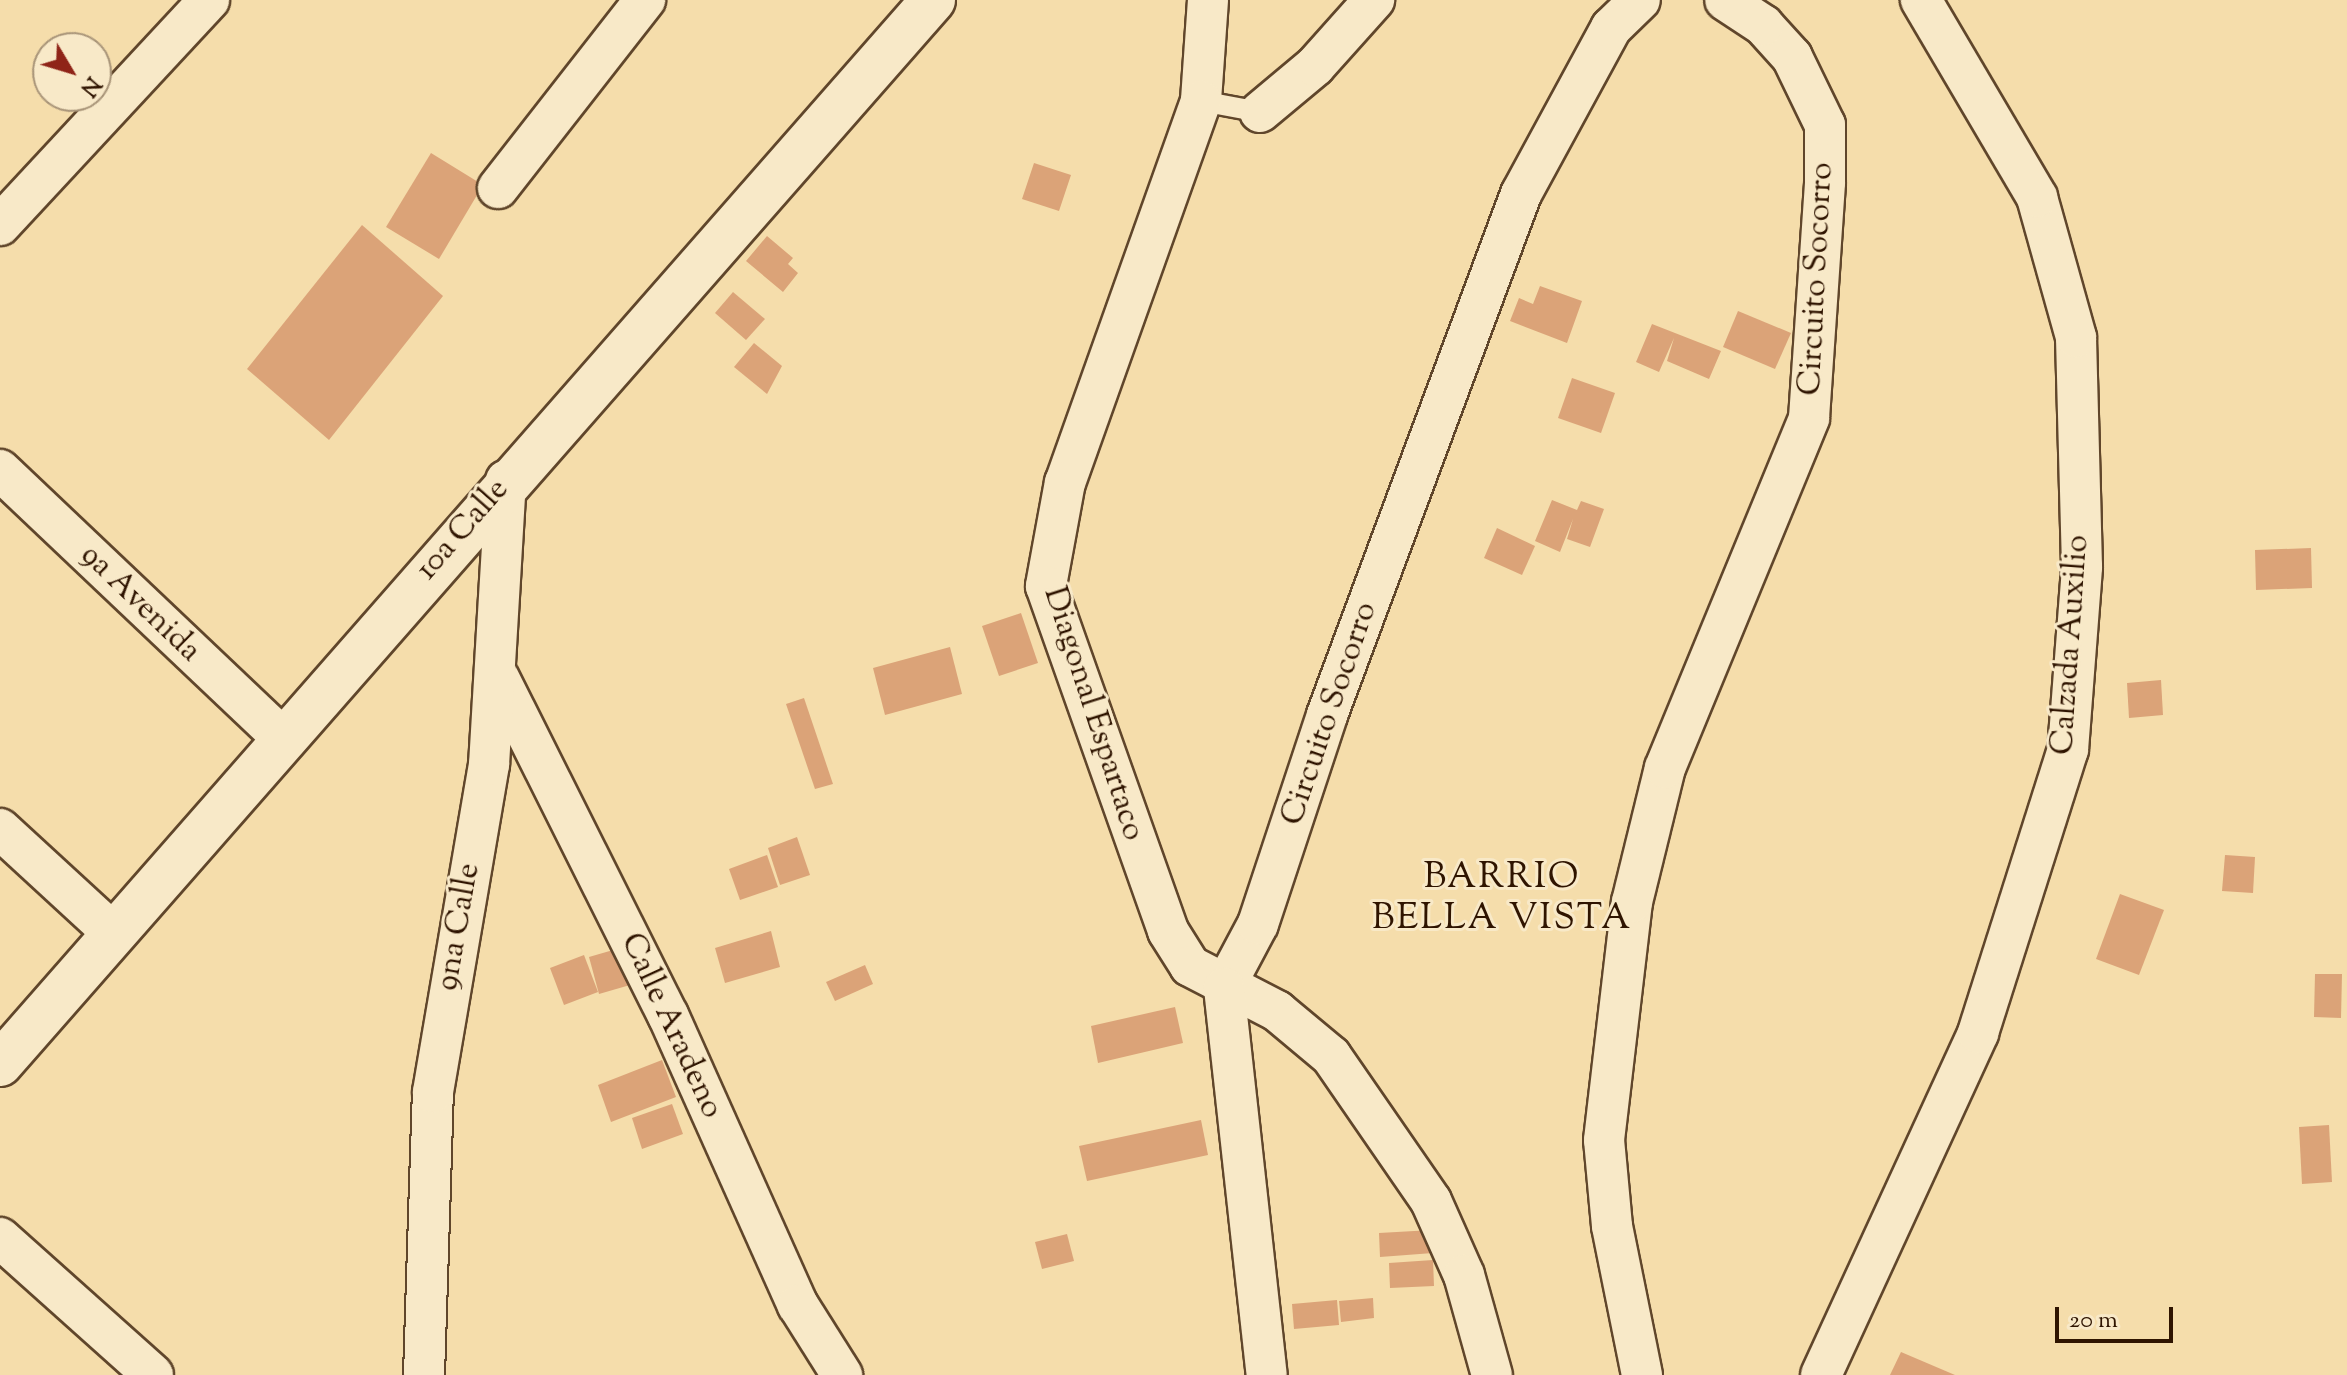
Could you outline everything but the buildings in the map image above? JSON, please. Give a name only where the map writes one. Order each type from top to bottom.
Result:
[{"type":"street","points":[[0,225],[209,0]]},
{"type":"street","points":[[498,188],[645,0]]},
{"type":"street","name":"10a Calle","points":[[0,1064],[281,737],[933,0]]},
{"type":"street","name":"Diagonal Espartaco","points":[[1208,0],[1201,101],[1065,482],[1046,586],[1168,931],[1190,966],[1224,988]]},
{"type":"street","points":[[1260,112],[1315,66],[1374,0]]},
{"type":"street","name":"Circuito Socorro","points":[[1224,988],[1258,924],[1327,715],[1521,194],[1611,28],[1640,0]]},
{"type":"street","name":"Circuito Socorro","points":[[1642,1375],[1612,1226],[1604,1140],[1632,902],[1665,768],[1809,418],[1825,182],[1825,125],[1792,57],[1763,25],[1725,0]]},
{"type":"street","name":"Calzada Auxilio","points":[[1821,1375],[1983,1018],[2068,750],[2082,567],[2076,337],[2037,197],[1921,0]]},
{"type":"street","name":"9a Avenida","points":[[0,470],[281,737]]},
{"type":"street","name":"9na Calle","points":[[424,1375],[433,1092],[499,678],[506,481]]},
{"type":"street","name":"Calle Aradeno","points":[[499,678],[668,1015],[798,1305],[842,1375]]},
{"type":"street","points":[[0,829],[114,934]]},
{"type":"street","points":[[1224,988],[1267,1375]]},
{"type":"street","points":[[1224,988],[1306,1032],[1403,1156],[1464,1275],[1492,1375]]},
{"type":"street","points":[[0,1238],[153,1375]]},
{"type":"lane","points":[[1201,101],[1260,112]]},
{"type":"district","name":"BARRIO BELLA VISTA","points":[[1502,898]]}]
